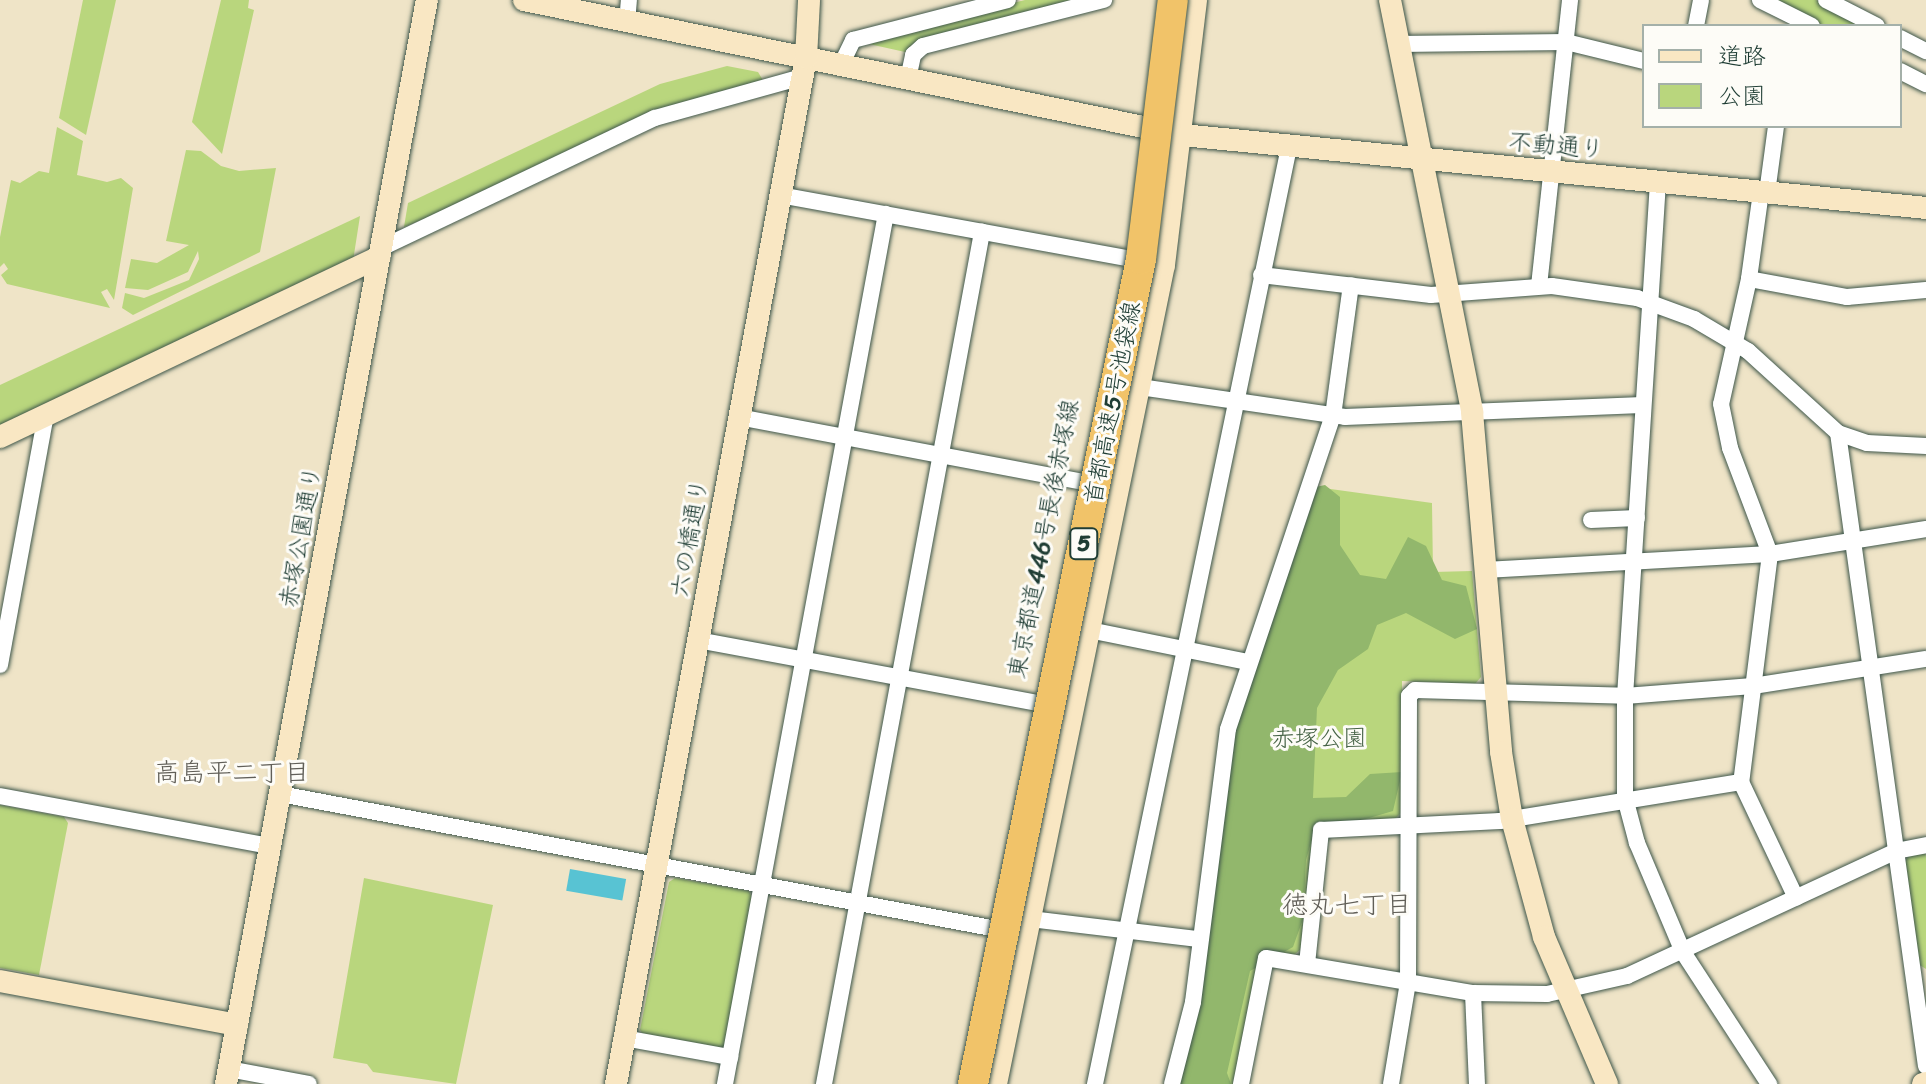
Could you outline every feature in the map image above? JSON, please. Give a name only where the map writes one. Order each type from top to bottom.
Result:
[{"type":"highway","name":"首都高速5号池袋線","points":[[973,1084],[1138,275],[1173,0]]},
{"type":"highway","name":"首都高速5号池袋線","points":[[985,1084],[1152,263],[1184,0]]},
{"type":"street","name":"赤塚公園通り","points":[[227,1076],[427,0]]},
{"type":"street","name":"不動通り","points":[[524,0],[628,11],[804,67],[841,65],[1182,135],[1926,208]]},
{"type":"street","name":"六の橋通り","points":[[616,1084],[804,67],[809,0]]},
{"type":"street","points":[[841,65],[853,40],[1008,0]]},
{"type":"street","points":[[908,79],[913,55],[923,46],[1104,0]]},
{"type":"street","name":"東京都道446号長後赤塚線","points":[[958,1084],[1127,258],[1159,0]]},
{"type":"street","points":[[996,1084],[1140,387],[1182,135],[1196,0]]},
{"type":"street","points":[[1390,0],[1472,412],[1495,692],[1512,819],[1537,916],[1565,991],[1607,1084]]},
{"type":"street","points":[[1539,286],[1570,0]]},
{"type":"street","points":[[1696,24],[1701,0]]},
{"type":"street","points":[[1760,0],[1791,21]]},
{"type":"street","points":[[1826,0],[1873,24]]},
{"type":"street","points":[[1902,39],[1926,51]]},
{"type":"street","points":[[1399,44],[1566,42],[1642,61]]},
{"type":"street","points":[[0,437],[655,118],[804,67]]},
{"type":"street","points":[[1902,72],[1926,84]]},
{"type":"street","points":[[1776,128],[1749,279],[1721,393],[1723,427],[1770,554],[1741,782],[1796,898]]},
{"type":"street","points":[[1095,1084],[1289,147]]},
{"type":"street","points":[[1658,182],[1625,696],[1625,798],[1637,843],[1683,952],[1769,1084]]},
{"type":"street","points":[[780,195],[1127,258]]},
{"type":"street","points":[[725,1084],[886,214]]},
{"type":"street","points":[[824,1084],[982,232]]},
{"type":"street","points":[[1261,275],[1449,294],[1539,286],[1649,302],[1735,342],[1838,433],[1867,443],[1926,446]]},
{"type":"street","points":[[1749,279],[1847,297],[1926,290]]},
{"type":"street","points":[[1172,1084],[1193,1002],[1197,939],[1220,768],[1248,662],[1333,416],[1351,285]]},
{"type":"street","points":[[1140,387],[1333,416],[1643,405]]},
{"type":"street","points":[[0,665],[46,415]]},
{"type":"street","points":[[739,417],[1083,482]]},
{"type":"street","points":[[1838,433],[1896,851],[1919,975],[1926,1066]]},
{"type":"street","points":[[1591,520],[1637,518]]},
{"type":"street","points":[[1485,570],[1770,554],[1926,529]]},
{"type":"street","points":[[1089,630],[1248,662]]},
{"type":"street","points":[[698,640],[1037,703]]},
{"type":"street","points":[[1391,1084],[1408,982],[1409,696],[1415,690],[1625,696],[1753,686],[1926,659]]},
{"type":"street","points":[[1307,964],[1321,830],[1512,819],[1625,798],[1741,782]]},
{"type":"street","points":[[280,794],[991,928]]},
{"type":"street","points":[[0,796],[270,846]]},
{"type":"street","points":[[1241,1084],[1266,958],[1473,993],[1565,991],[1627,976],[1896,851],[1926,845]]},
{"type":"street","points":[[1030,919],[1197,939]]},
{"type":"street","points":[[0,981],[237,1025]]},
{"type":"street","points":[[1473,993],[1477,1084]]},
{"type":"street","points":[[624,1038],[730,1057]]},
{"type":"street","points":[[227,1076],[309,1084]]},
{"type":"green space","points":[[83,0],[116,0],[86,135],[59,118]]},
{"type":"green space","points":[[221,0],[249,0],[248,8],[254,10],[222,154],[192,122]]},
{"type":"green space","points":[[1025,0],[1084,0],[915,42],[905,52],[860,42]]},
{"type":"green space","points":[[1768,0],[1816,0],[1863,24],[1816,24]]},
{"type":"green space","points":[[727,66],[758,72],[764,82],[404,227],[408,203],[660,84]]},
{"type":"green space","points":[[57,127],[83,141],[77,175],[107,182],[121,178],[133,188],[114,300],[107,289],[101,292],[110,308],[7,284],[1,275],[8,269],[4,263],[0,267],[0,237],[11,180],[20,183],[39,171],[49,173]]},
{"type":"green space","points":[[186,150],[201,151],[221,166],[239,171],[276,168],[260,252],[133,315],[122,308],[125,293],[144,298],[189,280],[199,259],[198,251],[188,272],[148,290],[125,288],[131,259],[157,263],[189,245],[166,241]]},
{"type":"green space","points":[[360,216],[353,261],[0,429],[0,385]]},
{"type":"green space","name":"赤塚公園","points":[[1325,485],[1340,497],[1340,545],[1360,575],[1386,579],[1408,537],[1426,546],[1442,580],[1466,586],[1477,629],[1455,639],[1406,613],[1377,625],[1368,649],[1338,670],[1317,708],[1313,798],[1346,797],[1370,774],[1402,772],[1393,811],[1352,823],[1316,825],[1306,860],[1303,919],[1293,947],[1250,971],[1227,1073],[1231,1084],[1172,1084],[1239,711],[1311,488]]},
{"type":"green space","name":"赤塚公園","points":[[1316,487],[1432,503],[1433,572],[1472,571],[1481,677],[1475,684],[1402,681],[1403,811],[1395,819],[1314,823],[1301,949],[1294,955],[1261,949],[1233,1084],[1177,1084]]},
{"type":"green space","points":[[0,805],[64,817],[68,823],[39,975],[0,968]]},
{"type":"green space","points":[[1925,852],[1926,969],[1918,964],[1904,863],[1909,855]]},
{"type":"green space","points":[[364,878],[493,905],[456,1084],[373,1072],[367,1064],[333,1058]]},
{"type":"green space","points":[[675,878],[749,891],[753,900],[726,1045],[719,1050],[645,1037],[640,1030],[669,882]]},
{"type":"water","points":[[570,869],[626,879],[622,901],[566,891]]},
{"type":"district","name":"高島平二丁目","points":[[232,773]]},
{"type":"district","name":"徳丸七丁目","points":[[1347,905]]}]
